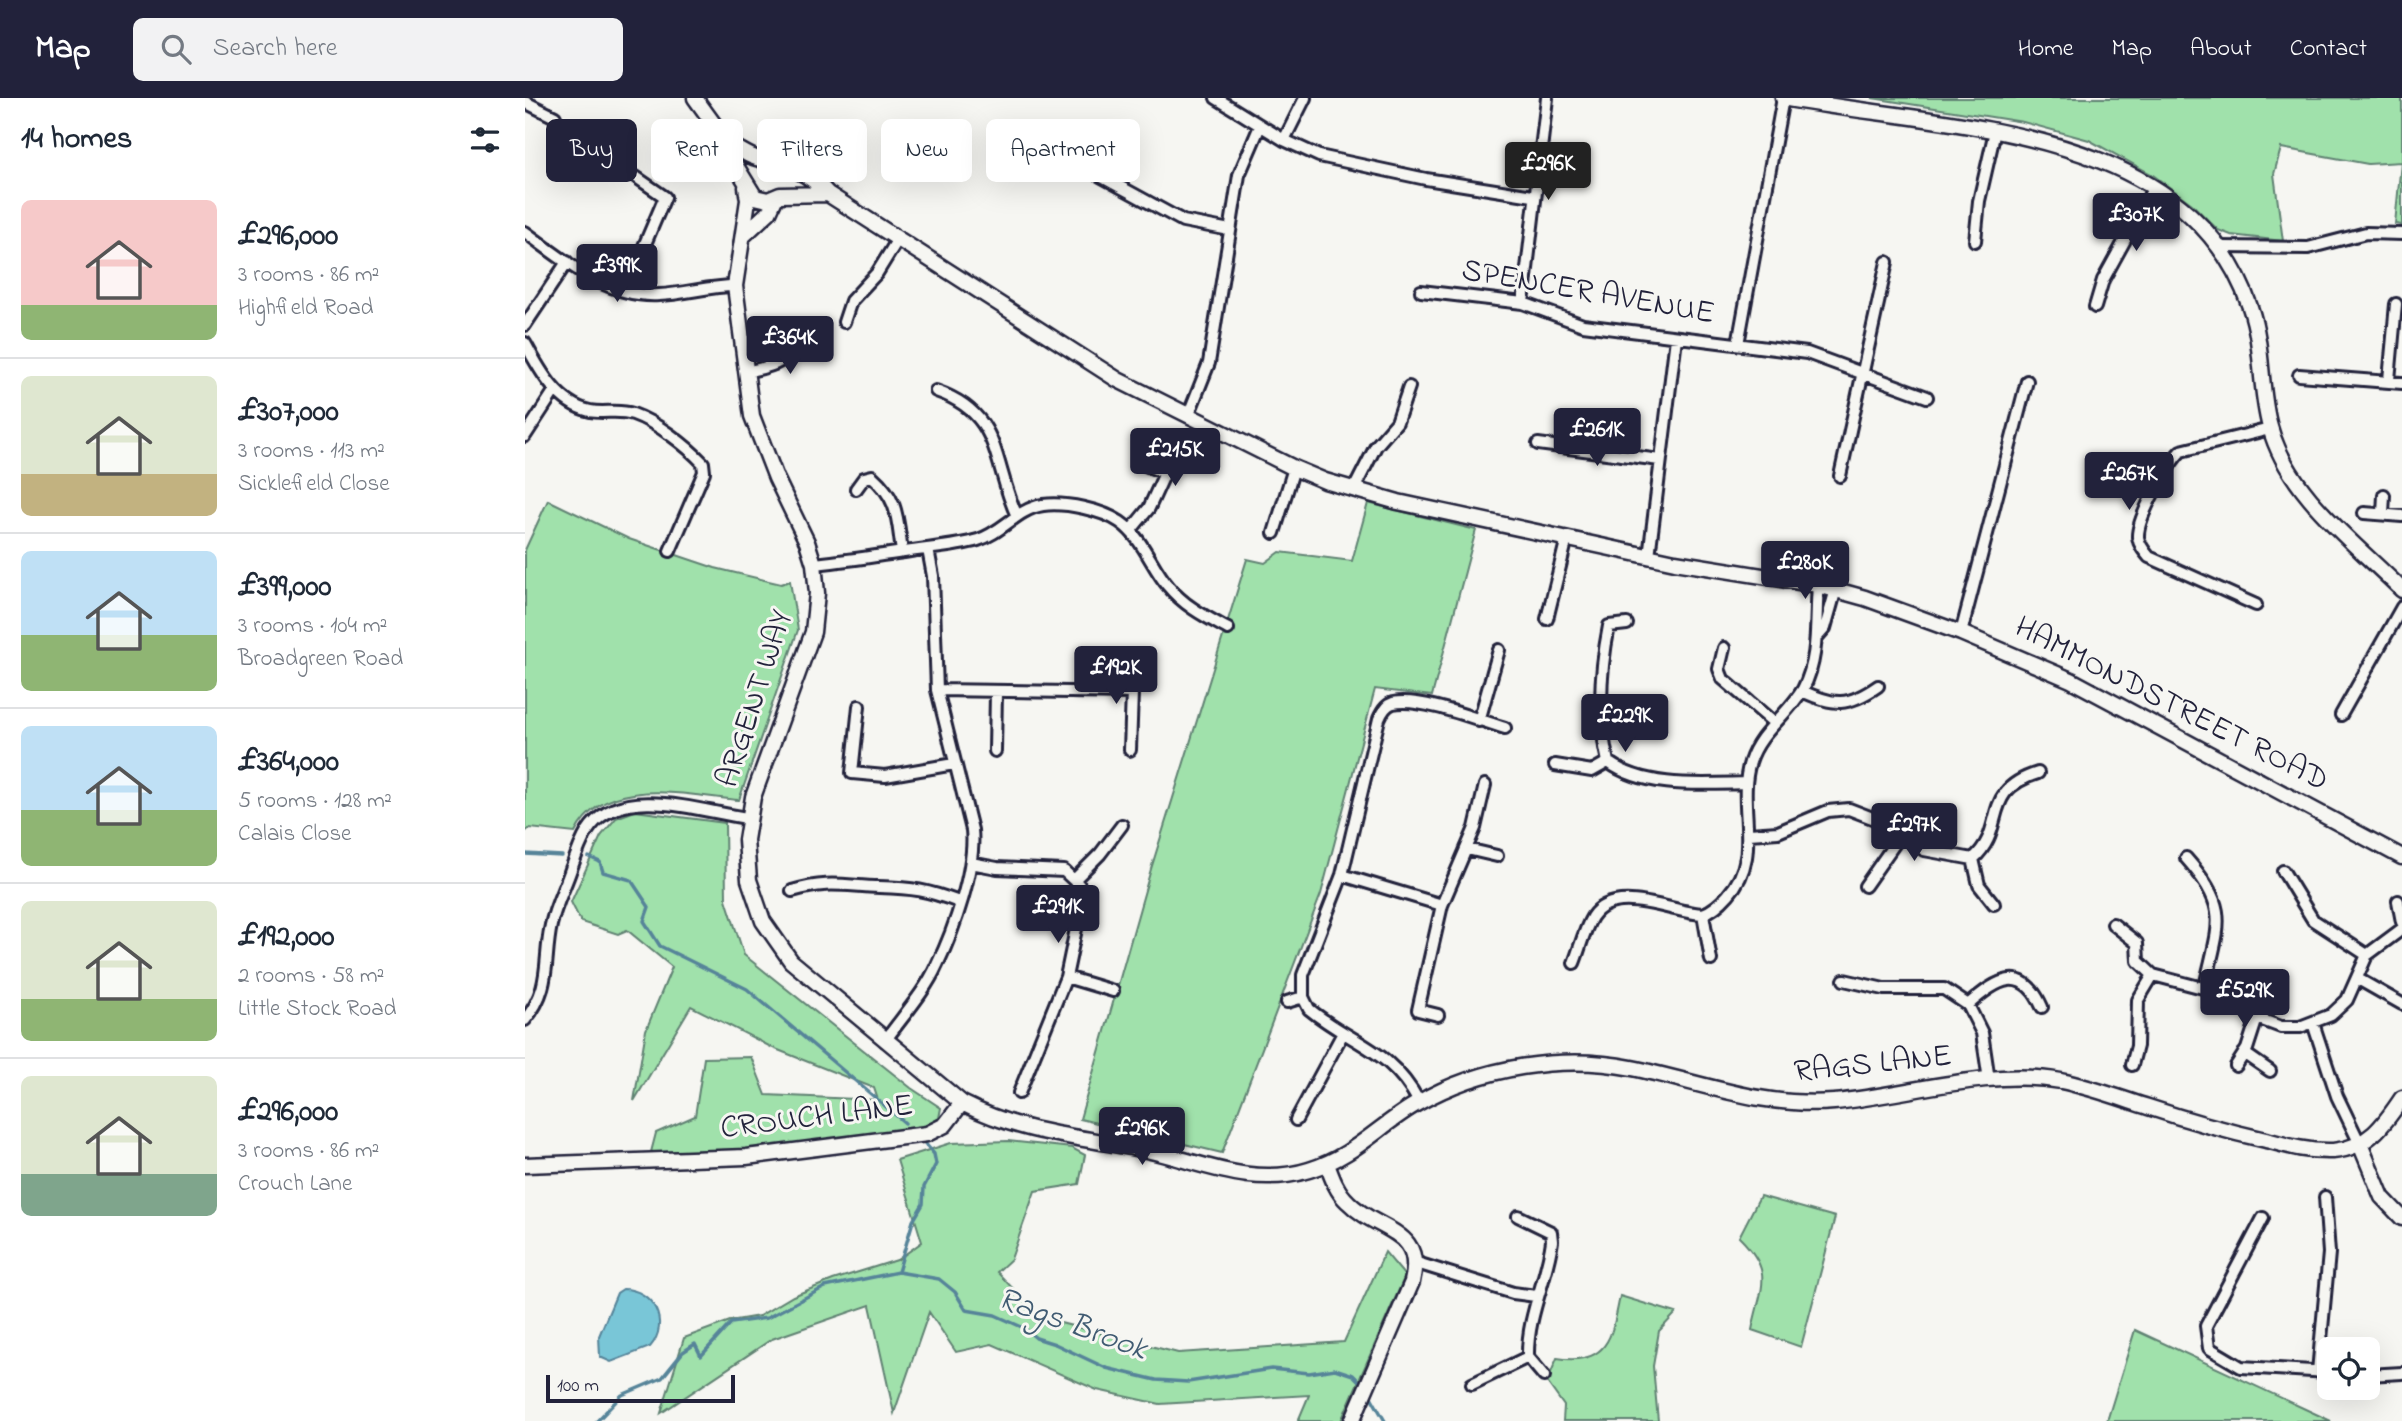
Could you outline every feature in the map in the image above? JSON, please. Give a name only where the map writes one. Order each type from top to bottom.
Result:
[{"type":"street","name":"HAMMONDSTREET ROAD","points":[[695,98],[710,119]]},
{"type":"street","points":[[1216,98],[1284,140],[1319,156],[1426,179],[1533,196]]},
{"type":"street","points":[[1284,140],[1305,98]]},
{"type":"street","points":[[1523,303],[1533,196],[1547,98]]},
{"type":"street","points":[[1738,344],[1783,98],[1995,131],[2067,147],[2109,165],[2153,189],[2200,223],[2219,247],[2241,284],[2254,319],[2270,429],[2290,474],[2402,590]]},
{"type":"street","points":[[525,102],[555,117]]},
{"type":"street","points":[[1188,416],[1209,363],[1239,175],[1260,126]]},
{"type":"street","points":[[1975,241],[1979,201],[1995,131]]},
{"type":"street","points":[[757,161],[748,168],[745,184],[761,200],[828,194]]},
{"type":"street","points":[[629,290],[636,265],[665,197],[637,178]]},
{"type":"street","name":"HAMMONDSTREET ROAD","points":[[743,180],[745,184]]},
{"type":"street","points":[[743,236],[769,212],[784,182]]},
{"type":"street","name":"HAMMONDSTREET ROAD","points":[[818,182],[828,194],[1118,380],[1294,467],[1398,502],[1649,556],[1836,589],[1961,633],[2094,691],[2402,857]]},
{"type":"street","points":[[1111,182],[1183,221],[1230,230]]},
{"type":"street","name":"ARGENT WAY","points":[[745,184],[743,236],[738,250],[735,286],[752,416],[776,478],[799,520],[814,564],[817,593],[814,632],[759,779],[748,818],[746,839],[749,880],[756,906],[771,935],[791,961],[962,1103]]},
{"type":"street","points":[[2095,307],[2103,280],[2153,189]]},
{"type":"street","points":[[2219,247],[2308,248],[2376,231],[2402,234]]},
{"type":"street","points":[[525,232],[600,284],[663,295],[710,287],[735,286]]},
{"type":"street","points":[[845,322],[851,301],[877,273],[898,239]]},
{"type":"street","points":[[525,325],[567,262]]},
{"type":"street","points":[[1840,476],[1887,262]]},
{"type":"street","name":"SPENCER AVENUE","points":[[1421,291],[1523,303],[1583,325],[1807,353],[1927,397]]},
{"type":"street","points":[[2389,380],[2396,304]]},
{"type":"street","points":[[745,372],[778,365],[786,360],[796,336]]},
{"type":"street","points":[[1649,556],[1676,338]]},
{"type":"street","points":[[525,343],[555,390],[584,409],[626,412],[643,418],[703,463],[705,472],[670,551]]},
{"type":"street","points":[[2299,375],[2402,383]]},
{"type":"street","points":[[1961,633],[2027,381]]},
{"type":"street","points":[[1354,489],[1376,446],[1397,422],[1409,387]]},
{"type":"street","points":[[525,436],[555,390]]},
{"type":"street","points":[[936,391],[965,404],[985,425],[995,443],[1002,480],[1017,516]]},
{"type":"street","points":[[2256,605],[2149,557],[2140,544],[2138,533],[2163,476],[2181,451],[2270,429]]},
{"type":"street","points":[[1538,444],[1660,460]]},
{"type":"street","points":[[1131,530],[1149,508],[1165,473],[1138,462]]},
{"type":"street","points":[[1273,533],[1294,467]]},
{"type":"street","points":[[856,489],[864,478],[872,476],[887,489],[895,502],[902,552]]},
{"type":"street","points":[[2383,513],[2384,495]]},
{"type":"street","points":[[814,564],[928,549],[986,537],[1035,507],[1061,505],[1103,514],[1131,530],[1178,597],[1189,607],[1228,629]]},
{"type":"street","points":[[2364,513],[2402,516]]},
{"type":"street","points":[[1547,620],[1567,538]]},
{"type":"street","points":[[885,1041],[938,965],[971,863],[972,830],[937,690],[933,576],[928,549]]},
{"type":"street","points":[[1818,585],[1815,625],[1818,636]]},
{"type":"street","points":[[1574,963],[1591,918],[1612,903],[1635,901],[1703,914],[1722,902],[1740,878],[1749,851],[1745,783],[1753,753],[1773,722],[1802,691],[1818,636],[1825,628],[1836,589]]},
{"type":"street","points":[[2341,715],[2402,607]]},
{"type":"street","points":[[1608,762],[1600,702],[1601,669],[1609,626],[1627,625]]},
{"type":"street","points":[[1724,648],[1719,669],[1723,679],[1773,722]]},
{"type":"street","points":[[1479,721],[1499,650]]},
{"type":"street","points":[[1130,750],[1133,663]]},
{"type":"street","points":[[1802,691],[1824,702],[1840,703],[1859,697],[1878,685]]},
{"type":"street","points":[[937,690],[1132,693]]},
{"type":"street","points":[[995,751],[996,692]]},
{"type":"street","points":[[1419,1102],[1406,1078],[1389,1060],[1309,1009],[1303,997],[1306,962],[1342,875],[1379,719],[1386,708],[1394,703],[1416,704],[1505,729]]},
{"type":"street","points":[[859,706],[852,773],[885,776],[954,764]]},
{"type":"street","points":[[1555,765],[1592,771],[1608,762]]},
{"type":"street","points":[[1608,762],[1627,772],[1663,780],[1745,783]]},
{"type":"street","points":[[1994,904],[1979,885],[1973,859],[1988,839],[2003,795],[2016,782],[2038,773]]},
{"type":"street","points":[[1438,1015],[1418,1010],[1442,905],[1475,828],[1485,785]]},
{"type":"street","points":[[525,1020],[541,996],[551,925],[584,837],[598,819],[617,808],[636,803],[748,818]]},
{"type":"street","points":[[1749,835],[1777,832],[1828,811],[1843,809],[1865,814],[1924,850],[1973,859]]},
{"type":"street","points":[[1075,879],[1100,854],[1122,825]]},
{"type":"street","points":[[1865,886],[1900,836]]},
{"type":"street","points":[[1467,849],[1497,856]]},
{"type":"street","points":[[2186,858],[2210,887],[2218,914],[2205,987]]},
{"type":"street","points":[[971,863],[997,868],[1059,870],[1075,879],[1081,889],[1082,900],[1066,977],[1019,1093]]},
{"type":"street","points":[[2283,871],[2313,919],[2367,955]]},
{"type":"street","points":[[1342,875],[1442,905]]},
{"type":"street","points":[[792,891],[846,883],[877,888],[911,887],[960,902]]},
{"type":"street","points":[[2397,901],[2402,922]]},
{"type":"street","points":[[1703,914],[1711,960]]},
{"type":"street","points":[[2113,923],[2137,943],[2138,961],[2153,975],[2205,987],[2231,997],[2257,1018],[2281,1027],[2313,1023],[2330,1015],[2347,1000],[2367,955],[2402,929]]},
{"type":"street","points":[[2132,1065],[2137,1046],[2138,1000],[2153,975]]},
{"type":"street","points":[[1066,977],[1113,991]]},
{"type":"street","points":[[1968,1004],[1988,987],[2008,979],[2032,988],[2042,1007]]},
{"type":"street","points":[[2358,979],[2402,1004]]},
{"type":"street","points":[[1845,980],[1884,989],[1944,989],[1968,1004],[1982,1033],[1989,1080]]},
{"type":"street","points":[[1287,1002],[1303,997]]},
{"type":"street","points":[[2236,1066],[2244,1053],[2257,1018]]},
{"type":"street","points":[[2313,1023],[2337,1096],[2382,1197],[2402,1218]]},
{"type":"street","points":[[1296,1121],[1343,1033]]},
{"type":"street","points":[[2244,1053],[2270,1071]]},
{"type":"street","name":"RAGS LANE","points":[[1327,1164],[1361,1146],[1419,1102],[1491,1074],[1556,1063],[1606,1064],[1755,1099],[1790,1103],[1833,1102],[2025,1077],[2063,1082],[2189,1120],[2311,1151],[2338,1151],[2360,1144]]},
{"type":"street","points":[[2360,1144],[2377,1134],[2402,1098]]},
{"type":"street","points":[[962,1103],[992,1118],[1025,1129],[1148,1151],[1242,1175],[1284,1176],[1327,1164],[1334,1183],[1348,1203],[1409,1245],[1417,1262],[1377,1367],[1355,1415]]},
{"type":"street","name":"CROUCH LANE","points":[[525,1165],[746,1157],[927,1134],[945,1125],[962,1103]]},
{"type":"street","points":[[2325,1198],[2329,1254],[2325,1337]]},
{"type":"street","points":[[1518,1216],[1551,1232],[1551,1250],[1536,1296],[1529,1331],[1528,1357],[1544,1376]]},
{"type":"street","points":[[2263,1218],[2206,1326],[2206,1342],[2213,1352],[2241,1367],[2317,1372]]},
{"type":"street","points":[[1417,1262],[1513,1293],[1536,1296]]},
{"type":"street","points":[[1472,1384],[1528,1357]]},
{"type":"street","points":[[2380,1374],[2402,1373]]},
{"type":"green space","points":[[1872,98],[2402,98],[2402,225],[2395,224],[2401,162],[2368,164],[2281,148],[2274,174],[2283,241],[2231,235],[2218,230],[2192,204],[2153,175],[2089,140],[2023,122]]},
{"type":"green space","points":[[548,500],[629,539],[715,568],[781,584],[790,581],[798,630],[739,800],[671,793],[625,795],[605,802],[588,814],[575,833],[530,828],[525,832],[525,550]]},
{"type":"green space","points":[[1368,503],[1476,530],[1432,696],[1375,689],[1321,894],[1222,1153],[1080,1119],[1151,869],[1247,559],[1265,563],[1280,552],[1352,561]]},
{"type":"green space","points":[[635,811],[725,823],[726,899],[744,955],[911,1088],[941,1108],[939,1118],[923,1127],[745,1153],[650,1156],[656,1133],[695,1116],[704,1058],[751,1057],[766,1095],[878,1100],[874,1088],[773,1048],[691,1006],[634,1101],[646,1030],[672,967],[627,930],[618,934],[581,922],[571,902],[601,836],[616,818]]},
{"type":"green space","points":[[1008,1141],[1072,1148],[1085,1155],[1079,1184],[1035,1191],[1011,1259],[997,1272],[1041,1318],[1178,1353],[1344,1342],[1385,1252],[1405,1276],[1341,1421],[1298,1421],[1309,1395],[1160,1404],[1097,1390],[992,1344],[956,1352],[929,1312],[894,1413],[870,1305],[772,1339],[661,1413],[684,1338],[730,1321],[759,1316],[793,1296],[897,1260],[922,1242],[897,1160],[951,1143]]},
{"type":"green space","points":[[1760,1196],[1835,1217],[1801,1347],[1752,1330],[1761,1290],[1761,1270],[1750,1249],[1739,1237]]},
{"type":"green space","points":[[1620,1296],[1676,1313],[1659,1331],[1653,1366],[1658,1421],[1563,1421],[1564,1406],[1547,1382],[1557,1358],[1587,1358],[1597,1353],[1610,1336]]},
{"type":"green space","points":[[2135,1330],[2331,1421],[2107,1421]]},
{"type":"water","points":[[623,1289],[643,1295],[650,1301],[659,1318],[659,1328],[650,1347],[611,1362],[600,1357],[599,1336],[617,1293]]},
{"type":"waterway","points":[[525,854],[562,856]]},
{"type":"waterway","points":[[589,857],[600,862],[603,872],[631,880],[649,907],[644,921],[660,946],[747,989],[905,1123]]},
{"type":"waterway","points":[[898,1272],[913,1221],[923,1204],[924,1187],[936,1164],[934,1154],[923,1141]]},
{"type":"waterway","name":"Rags Brook","points":[[597,1421],[622,1395],[662,1378],[683,1352],[695,1344],[701,1356],[731,1323],[767,1318],[825,1287],[898,1272],[939,1279],[955,1292],[966,1310],[995,1315],[1024,1328],[1036,1338],[1106,1368],[1156,1380],[1188,1382],[1271,1369],[1309,1373],[1335,1369],[1353,1375],[1363,1385]]},
{"type":"waterway","name":"Rags Brook","points":[[1370,1395],[1385,1421]]}]
